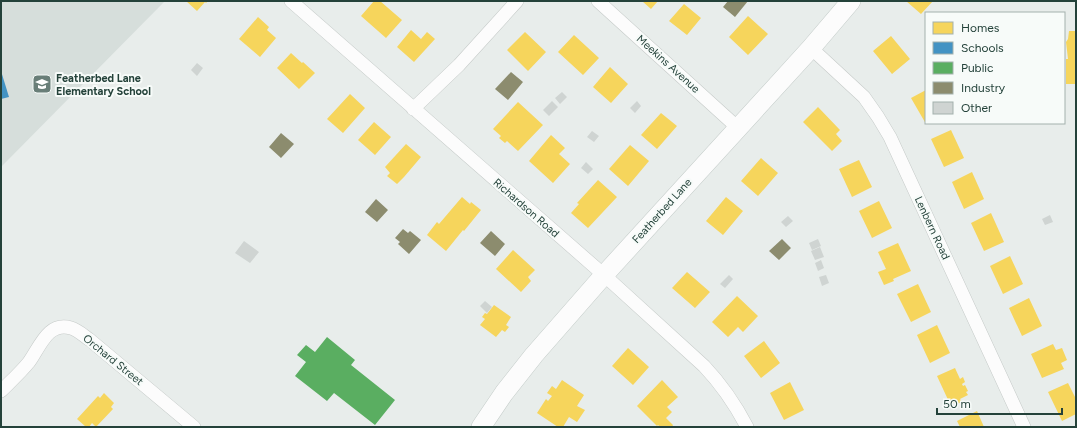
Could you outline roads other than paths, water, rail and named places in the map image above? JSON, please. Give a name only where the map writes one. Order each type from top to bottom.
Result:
[{"type":"street","name":"Richardson Road","points":[[291,1],[604,275],[704,366],[719,382],[732,400],[747,427]]},
{"type":"street","points":[[413,109],[458,65],[516,1]]},
{"type":"street","name":"Meekins Avenue","points":[[598,1],[738,128]]},
{"type":"street","name":"Featherbed Lane","points":[[481,427],[504,393],[534,355],[604,275],[812,48],[851,1]]},
{"type":"street","name":"Lenbern Road","points":[[812,48],[864,97],[890,136],[1024,427]]},
{"type":"street","name":"Orchard Street","points":[[1,391],[28,362],[41,342],[50,332],[57,327],[71,328],[90,340],[194,427]]},
{"type":"place","name":"Featherbed Lane Elementary School","points":[[42,84]]}]
